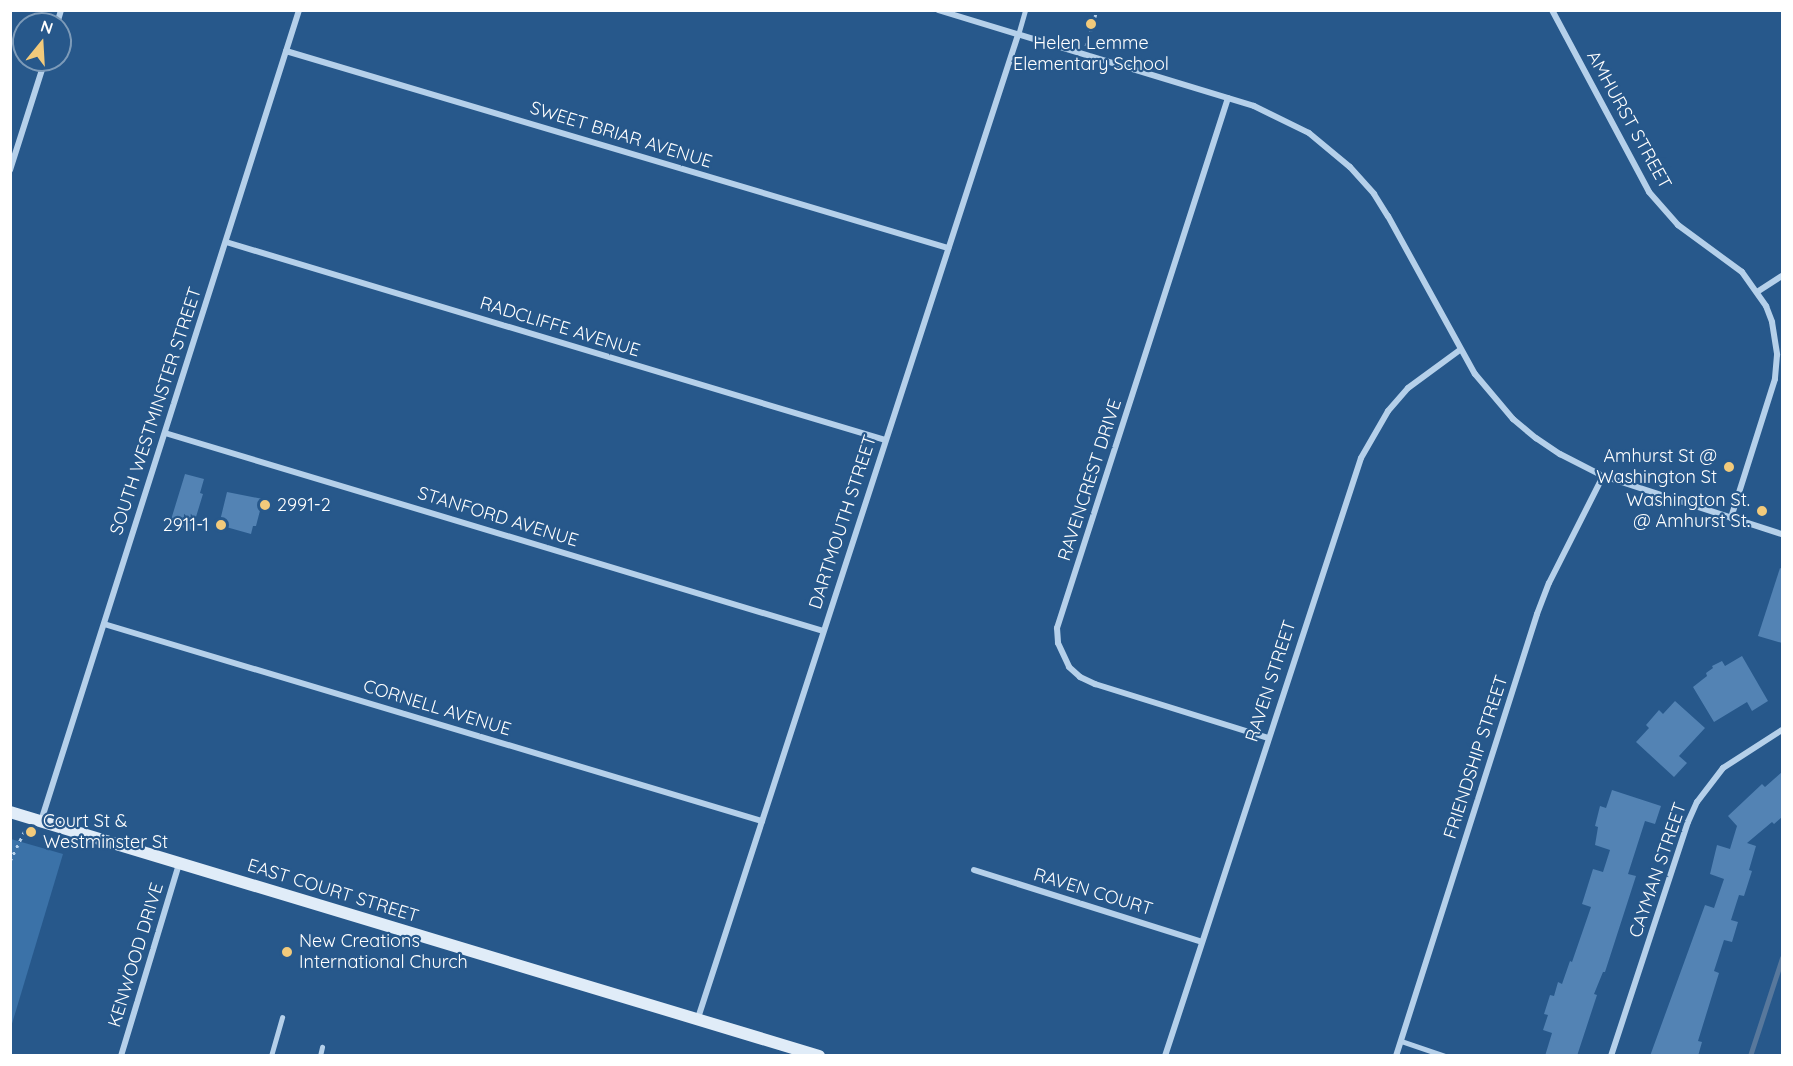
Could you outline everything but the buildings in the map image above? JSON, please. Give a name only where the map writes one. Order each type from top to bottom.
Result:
[{"type":"street","name":"SOUTH WESTMINSTER STREET","points":[[41,821],[299,10]]},
{"type":"street","points":[[938,10],[1228,98],[1289,122],[1309,133],[1350,167],[1388,216],[1460,350],[1481,382],[1513,419],[1560,454],[1603,476],[1782,534]]},
{"type":"street","name":"AMHURST STREET","points":[[1552,10],[1649,192],[1678,225],[1727,259],[1757,292],[1773,322],[1779,380],[1731,518]]},
{"type":"street","name":"DARTMOUTH STREET","points":[[698,1018],[1018,35]]},
{"type":"street","name":"SWEET BRIAR AVENUE","points":[[286,51],[948,248]]},
{"type":"street","points":[[10,170],[41,72]]},
{"type":"street","name":"RAVENCREST DRIVE","points":[[1228,98],[1058,628],[1058,643],[1069,667],[1080,677],[1095,684],[1268,738]]},
{"type":"street","name":"RADCLIFFE AVENUE","points":[[225,242],[885,440]]},
{"type":"street","points":[[1757,292],[1782,276]]},
{"type":"street","name":"RAVEN STREET","points":[[1165,1056],[1361,458],[1388,411],[1408,388],[1460,350]]},
{"type":"street","name":"STANFORD AVENUE","points":[[165,433],[823,631]]},
{"type":"street","name":"FRIENDSHIP STREET","points":[[1396,1056],[1537,614],[1549,583],[1603,476]]},
{"type":"street","name":"CORNELL AVENUE","points":[[104,624],[762,821]]},
{"type":"street","name":"CAYMAN STREET","points":[[1611,1056],[1688,822],[1697,802],[1723,768],[1782,730]]},
{"type":"street","name":"EAST COURT STREET","points":[[10,812],[819,1056]]},
{"type":"street","name":"KENWOOD DRIVE","points":[[121,1056],[179,864]]},
{"type":"street","name":"RAVEN COURT","points":[[974,870],[1202,942]]},
{"type":"lane","points":[[1018,35],[1025,10]]},
{"type":"lane","points":[[271,1056],[282,1018]]},
{"type":"lane","points":[[1401,1041],[1445,1056]]},
{"type":"lane","points":[[320,1056],[322,1047]]},
{"type":"path","points":[[1088,42],[1097,10]]},
{"type":"path","points":[[10,861],[25,830]]},
{"type":"shaded area","points":[[10,839],[63,854],[11,1027]]},
{"type":"waterway","points":[[1750,1056],[1782,958]]},
{"type":"place","name":"Helen Lemme Elementary School","points":[[1091,24]]},
{"type":"place","name":"Amhurst St @ Washington St","points":[[1729,467]]},
{"type":"place","name":"2991-2","points":[[265,505]]},
{"type":"place","name":"Washington St. @ Amhurst St.","points":[[1762,511]]},
{"type":"place","name":"2911-1","points":[[221,525]]},
{"type":"place","name":"Court St & Westminster St","points":[[31,832]]},
{"type":"place","name":"New Creations International Church","points":[[287,952]]}]
